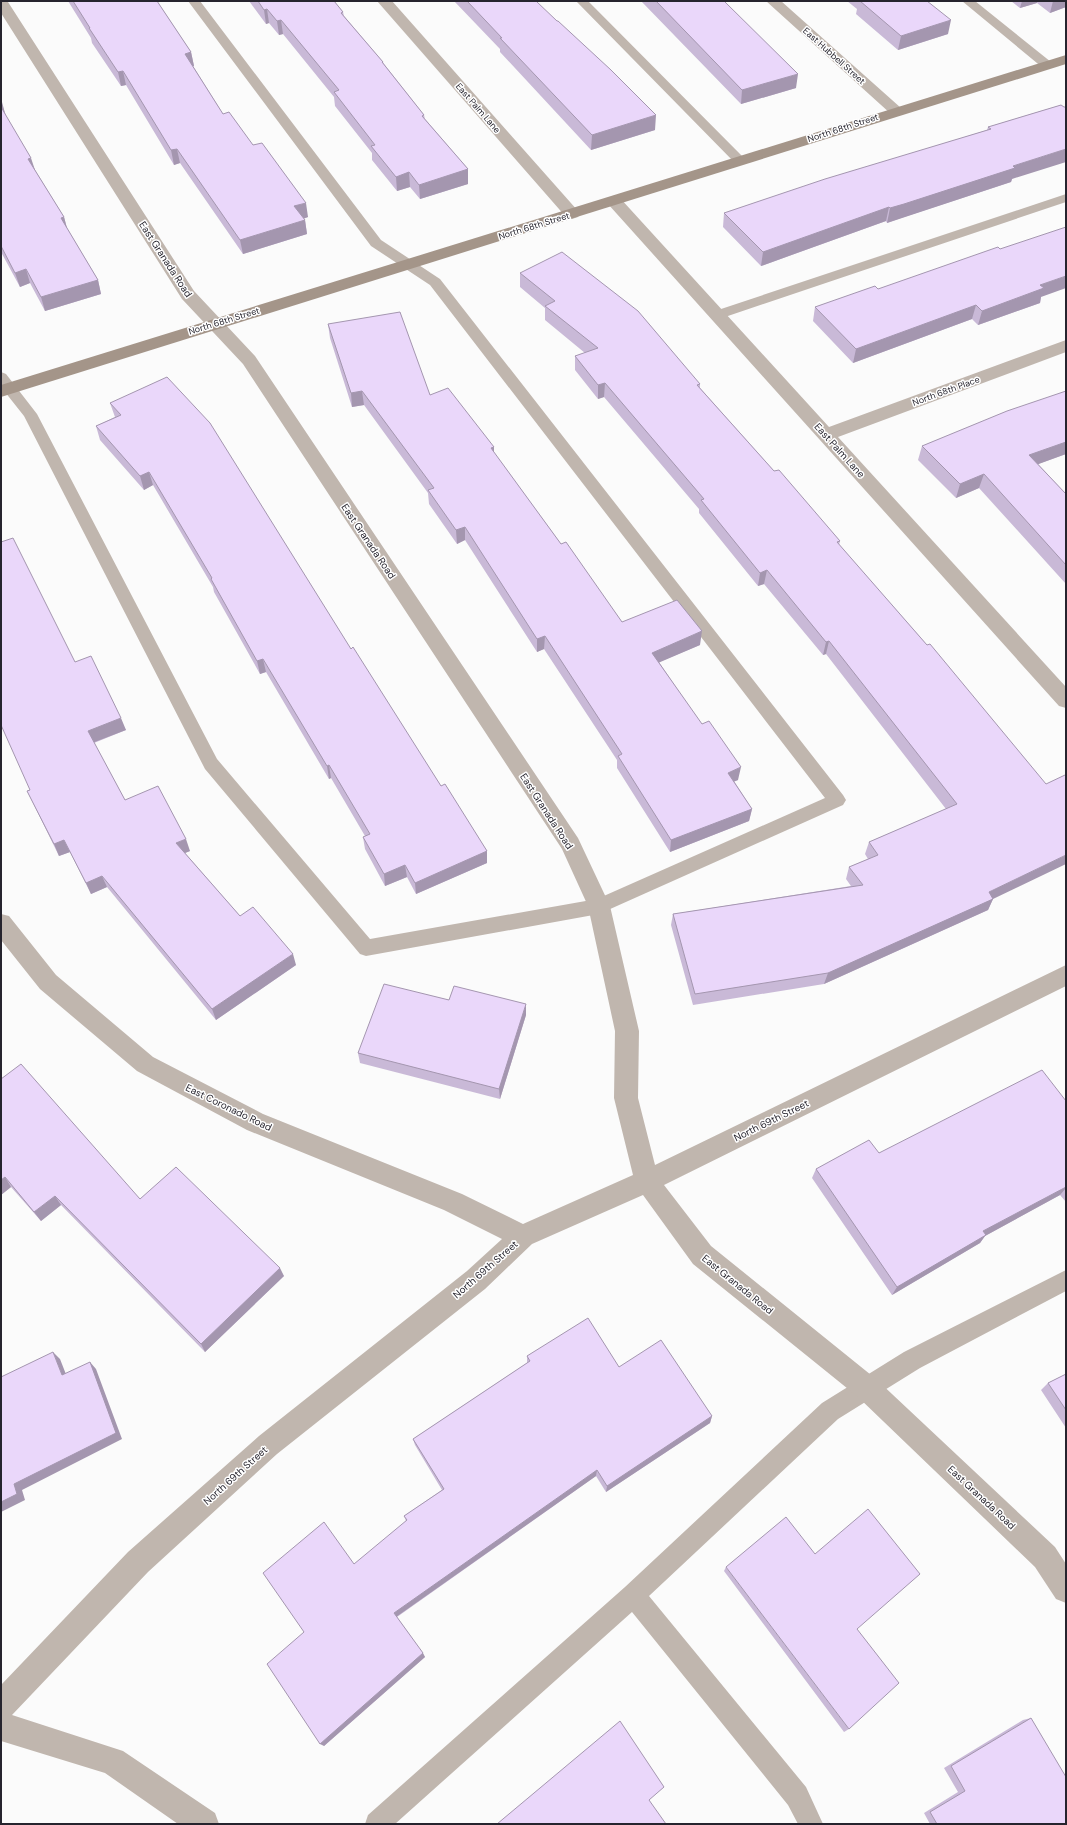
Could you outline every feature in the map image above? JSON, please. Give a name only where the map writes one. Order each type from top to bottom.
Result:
[{"type":"street","name":"East Palm Lane","points":[[384,1],[572,214]]},
{"type":"street","name":"East Hubbell Street","points":[[773,1],[896,111]]},
{"type":"street","name":"East Granada Road","points":[[1,2],[188,295],[249,360],[566,837],[599,906],[627,1031],[626,1098],[647,1182],[702,1255],[867,1388],[1045,1557],[1066,1589]]},
{"type":"street","name":"North 68th Street","points":[[4,385],[215,324],[1066,59]]},
{"type":"street","name":"East Palm Lane","points":[[614,201],[1066,700]]},
{"type":"street","name":"North 68th Place","points":[[826,435],[1066,346]]},
{"type":"street","name":"East Coronado Road","points":[[1,923],[48,982],[145,1064],[255,1122],[453,1202],[523,1236]]},
{"type":"street","name":"North 69th Street","points":[[1,1706],[138,1562],[268,1445],[476,1280],[523,1236],[647,1182],[1066,975]]},
{"type":"street","points":[[1,1726],[113,1761],[204,1824]]},
{"type":"lane","points":[[4,385],[30,414],[211,764],[366,948],[599,906],[837,800],[435,282],[376,243],[194,1]]},
{"type":"lane","points":[[582,1],[740,161]]},
{"type":"lane","points":[[968,1],[1047,65]]},
{"type":"lane","points":[[717,315],[1066,198]]},
{"type":"lane","points":[[377,1824],[633,1595],[830,1411],[912,1360],[1066,1280]]},
{"type":"lane","points":[[633,1595],[797,1796],[811,1824]]},
{"type":"building","points":[[73,1],[157,1],[191,52],[185,54],[223,114],[229,112],[253,145],[262,143],[306,203],[294,206],[305,220],[240,240],[177,149],[171,150],[123,71],[118,72]]},
{"type":"building","points":[[258,1],[334,1],[343,12],[341,13],[383,62],[424,115],[422,116],[468,169],[419,185],[409,172],[396,177],[371,146],[375,145],[334,92],[339,90],[281,20],[277,21],[267,9],[264,10]]},
{"type":"building","points":[[467,1],[536,1],[611,70],[656,115],[592,135]]},
{"type":"building","points":[[656,1],[724,1],[798,74],[742,90]]},
{"type":"building","points":[[860,1],[927,1],[951,20],[901,36]]},
{"type":"building","points":[[1061,105],[1066,107],[1066,149],[1013,166],[1015,168],[904,204],[889,207],[763,252],[724,213],[825,179],[991,129],[988,127]]},
{"type":"building","points":[[1,107],[31,158],[28,159],[64,217],[61,218],[98,280],[41,297],[26,269],[15,273],[1,246]]},
{"type":"building","points":[[1066,227],[1066,276],[1040,285],[1044,288],[982,311],[976,305],[856,349],[815,307],[875,286],[878,289],[998,247],[1000,249]]},
{"type":"building","points":[[562,252],[638,311],[700,384],[697,385],[774,471],[779,470],[840,541],[837,542],[927,645],[930,644],[1046,784],[1065,775],[1066,776],[1066,855],[989,892],[993,899],[828,973],[695,994],[673,914],[863,885],[849,867],[878,855],[869,842],[957,804],[829,641],[826,642],[767,570],[760,573],[701,500],[704,499],[605,383],[598,385],[575,356],[598,348],[545,306],[555,301],[520,273]]},
{"type":"building","points":[[400,312],[430,395],[448,388],[494,447],[491,448],[561,544],[566,542],[622,622],[677,600],[702,631],[652,653],[702,724],[709,721],[741,767],[728,773],[752,809],[671,840],[618,756],[622,754],[545,636],[537,639],[465,527],[456,530],[428,490],[434,488],[362,391],[351,393],[328,324]]},
{"type":"building","points":[[167,377],[210,423],[351,649],[353,647],[441,786],[445,784],[487,851],[415,883],[405,865],[384,874],[363,837],[370,834],[329,765],[327,766],[263,659],[257,661],[211,579],[212,578],[149,472],[140,476],[96,426],[121,415],[110,403]]},
{"type":"building","points":[[1066,391],[1066,442],[1029,455],[1066,494],[1066,565],[984,474],[960,484],[922,446],[1007,411]]},
{"type":"building","points":[[13,538],[75,662],[91,656],[121,718],[88,731],[125,800],[158,786],[186,839],[176,843],[240,916],[253,907],[293,954],[212,1009],[102,876],[86,883],[64,840],[54,844],[27,791],[30,790],[1,725],[1,542]]},
{"type":"building","points":[[384,984],[449,1000],[454,986],[526,1004],[499,1089],[358,1053]]},
{"type":"building","points":[[21,1064],[140,1199],[176,1167],[280,1268],[201,1344],[55,1196],[34,1212],[5,1177],[1,1180],[1,1079]]},
{"type":"building","points":[[1042,1070],[1066,1101],[1066,1187],[983,1231],[986,1235],[897,1287],[816,1169],[869,1140],[879,1153]]},
{"type":"building","points":[[588,1318],[619,1367],[661,1340],[712,1416],[607,1486],[597,1470],[394,1613],[423,1653],[320,1744],[267,1664],[304,1632],[263,1573],[324,1522],[354,1564],[407,1520],[404,1516],[444,1489],[413,1439],[530,1361],[527,1356]]},
{"type":"building","points":[[53,1352],[62,1375],[90,1362],[116,1433],[14,1484],[17,1494],[1,1502],[1,1377]]},
{"type":"building","points":[[1066,1374],[1066,1410],[1048,1383]]},
{"type":"building","points":[[868,1509],[920,1574],[857,1629],[899,1683],[849,1729],[726,1567],[786,1517],[815,1554]]},
{"type":"building","points":[[1031,1718],[1066,1777],[1066,1824],[937,1824],[930,1812],[965,1791],[951,1766]]},
{"type":"building","points":[[620,1721],[664,1787],[649,1800],[666,1824],[497,1824]]}]
